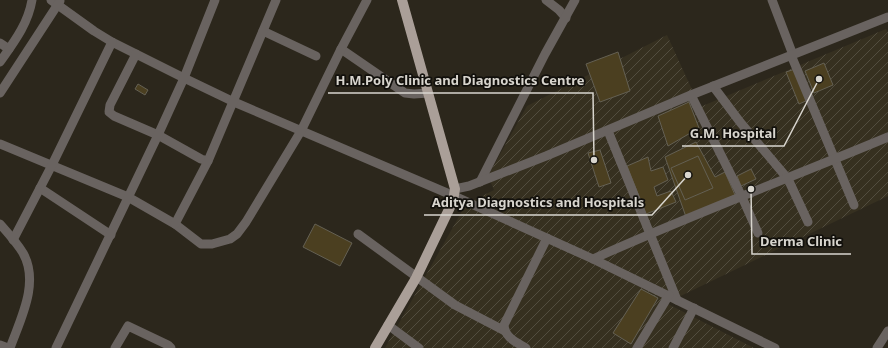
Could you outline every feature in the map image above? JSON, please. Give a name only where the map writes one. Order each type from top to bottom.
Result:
[{"type":"main road","points":[[375,348],[417,275],[455,193],[402,0]]},
{"type":"street","points":[[0,62],[28,19],[32,0]]},
{"type":"street","points":[[56,348],[158,136],[184,78],[215,0]]},
{"type":"street","points":[[175,224],[208,161],[276,0]]},
{"type":"street","points":[[0,144],[128,197],[175,224],[201,244],[207,245],[222,242],[235,236],[246,222],[301,132],[367,0]]},
{"type":"street","points":[[546,0],[559,10],[566,18]]},
{"type":"street","points":[[554,0],[559,10]]},
{"type":"street","points":[[480,182],[545,54],[575,0]]},
{"type":"street","points":[[772,0],[792,55],[854,205]]},
{"type":"street","points":[[0,93],[56,2],[87,27],[112,42],[184,78],[301,132],[455,193],[673,297],[763,346],[775,348]]},
{"type":"street","points":[[455,193],[469,186],[608,131],[713,86],[888,17]]},
{"type":"street","points":[[264,31],[316,56]]},
{"type":"street","points":[[13,240],[52,165],[112,42]]},
{"type":"street","points":[[0,43],[9,49]]},
{"type":"street","points":[[341,50],[405,93],[428,93]]},
{"type":"street","points":[[136,54],[110,105],[109,112],[114,116],[158,136],[201,159],[208,161]]},
{"type":"street","points":[[713,86],[740,122],[788,179],[808,222]]},
{"type":"street","points":[[691,95],[742,197],[758,233]]},
{"type":"street","points":[[608,131],[673,297]]},
{"type":"street","points":[[593,259],[649,233],[788,179],[888,137]]},
{"type":"street","points":[[40,188],[111,235]]},
{"type":"street","points":[[0,224],[22,253],[26,261],[29,278],[27,300],[9,348],[0,345]]},
{"type":"street","points":[[358,234],[417,275],[455,305],[505,331],[511,339],[526,348]]},
{"type":"street","points":[[505,331],[504,326],[506,320],[547,238]]},
{"type":"street","points":[[637,348],[673,297]]},
{"type":"street","points":[[673,348],[694,308]]},
{"type":"street","points":[[388,325],[419,348]]},
{"type":"street","points":[[115,348],[128,326],[168,345],[171,348]]},
{"type":"street","points":[[877,348],[888,331]]},
{"type":"shaded area","points":[[886,29],[888,32],[888,196],[666,303],[754,348],[385,348],[466,204],[494,190],[488,176],[527,106],[667,35],[700,107]]},
{"type":"building","points":[[618,52],[630,91],[600,102],[586,64]]},
{"type":"building","points":[[824,63],[833,85],[814,93],[805,71]]},
{"type":"building","points":[[795,69],[808,100],[799,104],[786,72]]},
{"type":"building","points":[[138,84],[148,90],[145,95],[135,89]]},
{"type":"building","points":[[689,102],[699,128],[668,146],[658,116]]},
{"type":"building","points":[[696,142],[715,177],[725,172],[735,195],[686,217],[665,157]]},
{"type":"building","points":[[600,150],[611,183],[599,187],[588,153]]},
{"type":"building","points":[[698,156],[713,188],[685,200],[671,168]]},
{"type":"building","points":[[648,157],[651,171],[663,167],[668,180],[654,187],[657,196],[671,191],[676,202],[646,214],[627,166]]},
{"type":"building","points":[[751,169],[756,179],[741,186],[737,176]]},
{"type":"building","points":[[315,224],[352,243],[340,266],[303,247]]},
{"type":"building","points":[[641,289],[658,298],[631,344],[613,333]]},
{"type":"place","name":"G.M. Hospital","points":[[819,79]]},
{"type":"place","name":"H.M.Poly Clinic and Diagnostics Centre","points":[[594,160]]},
{"type":"place","name":"Aditya Diagnostics and Hospitals","points":[[688,175]]},
{"type":"place","name":"Derma Clinic","points":[[751,189]]}]
